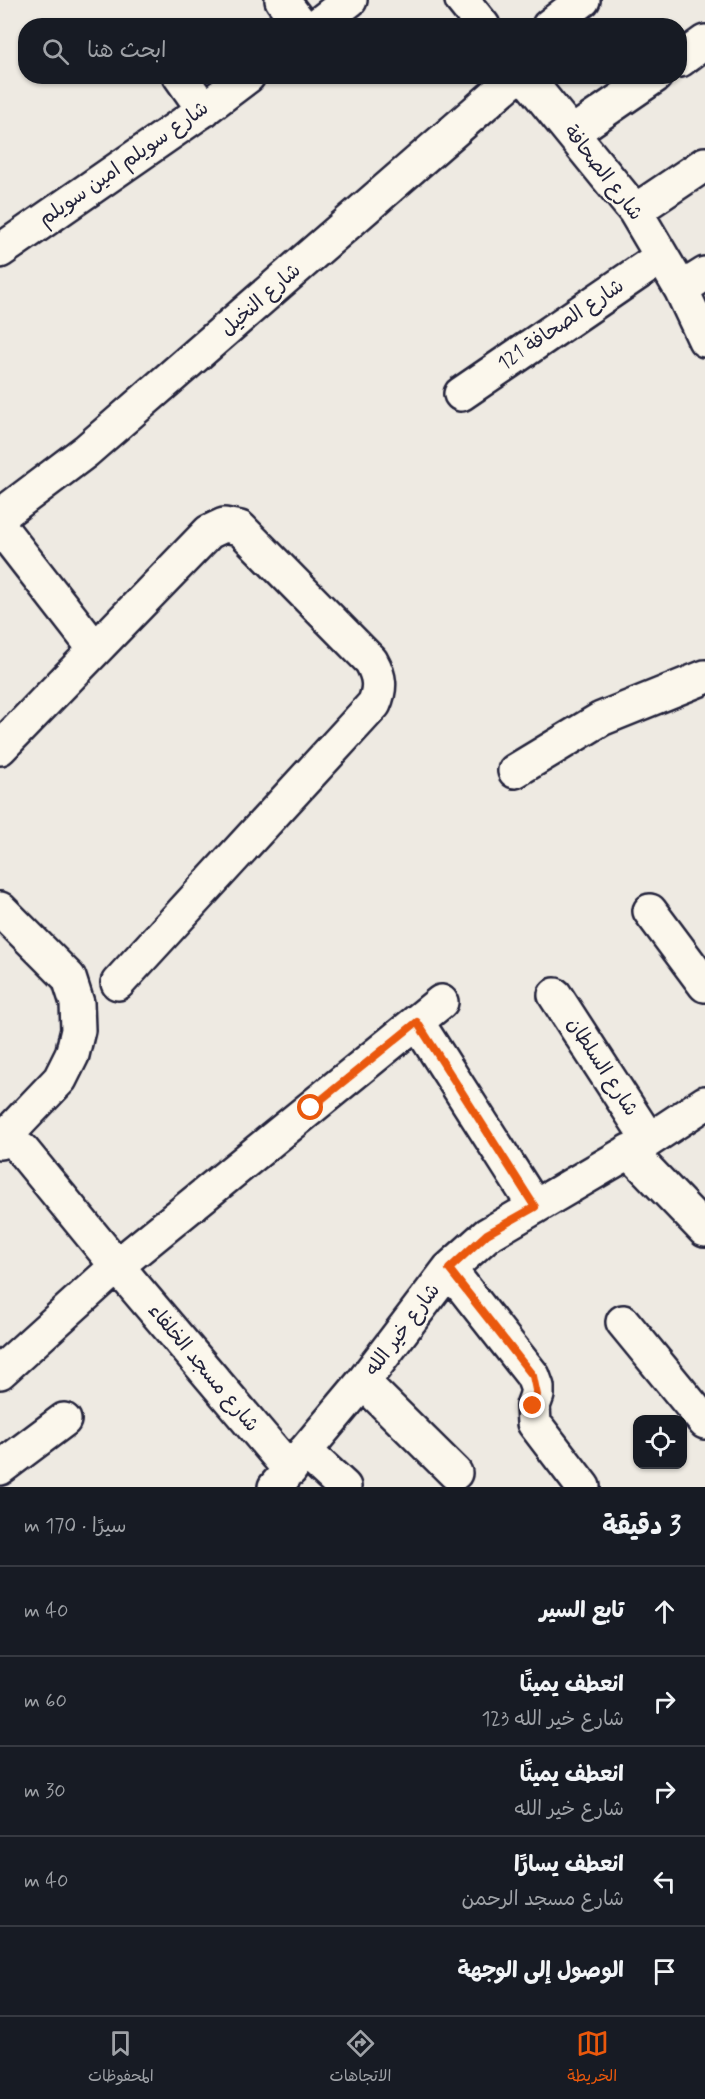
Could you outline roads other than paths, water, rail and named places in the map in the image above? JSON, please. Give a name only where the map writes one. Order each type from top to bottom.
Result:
[{"type":"street","points":[[282,0],[296,18]]},
{"type":"street","points":[[326,18],[350,0]]},
{"type":"street","points":[[462,0],[477,18]]},
{"type":"street","points":[[559,18],[583,0]]},
{"type":"street","points":[[687,55],[705,42]]},
{"type":"street","points":[[186,84],[204,110]]},
{"type":"street","name":"شارع سويلم امين سويلم","points":[[0,251],[204,110],[238,84]]},
{"type":"street","name":"شارع النخيل","points":[[0,516],[94,444],[508,84]]},
{"type":"street","name":"شارع الصحافة","points":[[532,84],[635,211],[661,257],[693,282],[705,340]]},
{"type":"street","points":[[572,133],[643,84]]},
{"type":"street","points":[[635,211],[705,164]]},
{"type":"street","name":"شارع الصحافة 121","points":[[461,394],[661,257]]},
{"type":"street","points":[[0,747],[216,527],[233,525],[240,528],[371,662],[380,682],[379,694],[374,704],[118,983]]},
{"type":"street","points":[[0,527],[95,649]]},
{"type":"street","points":[[515,771],[602,719],[705,676]]},
{"type":"street","points":[[0,909],[69,978],[77,1003],[78,1030],[72,1055],[60,1079],[11,1146]]},
{"type":"street","points":[[650,912],[705,985]]},
{"type":"street","name":"شارع السلطان","points":[[555,994],[639,1145],[705,1230]]},
{"type":"street","points":[[0,1372],[117,1266],[429,1012],[535,1207]]},
{"type":"street","name":"شارع خير الله","points":[[290,1469],[363,1382],[449,1269],[487,1234],[639,1145],[700,1115]]},
{"type":"street","name":"شارع مسجد الخلفاء","points":[[11,1146],[290,1469],[344,1487]]},
{"type":"street","points":[[449,1269],[533,1376],[537,1395],[533,1406],[534,1423],[583,1487]]},
{"type":"street","points":[[623,1322],[705,1422]]},
{"type":"street","points":[[363,1382],[455,1473]]},
{"type":"street","points":[[0,1468],[64,1420]]}]
